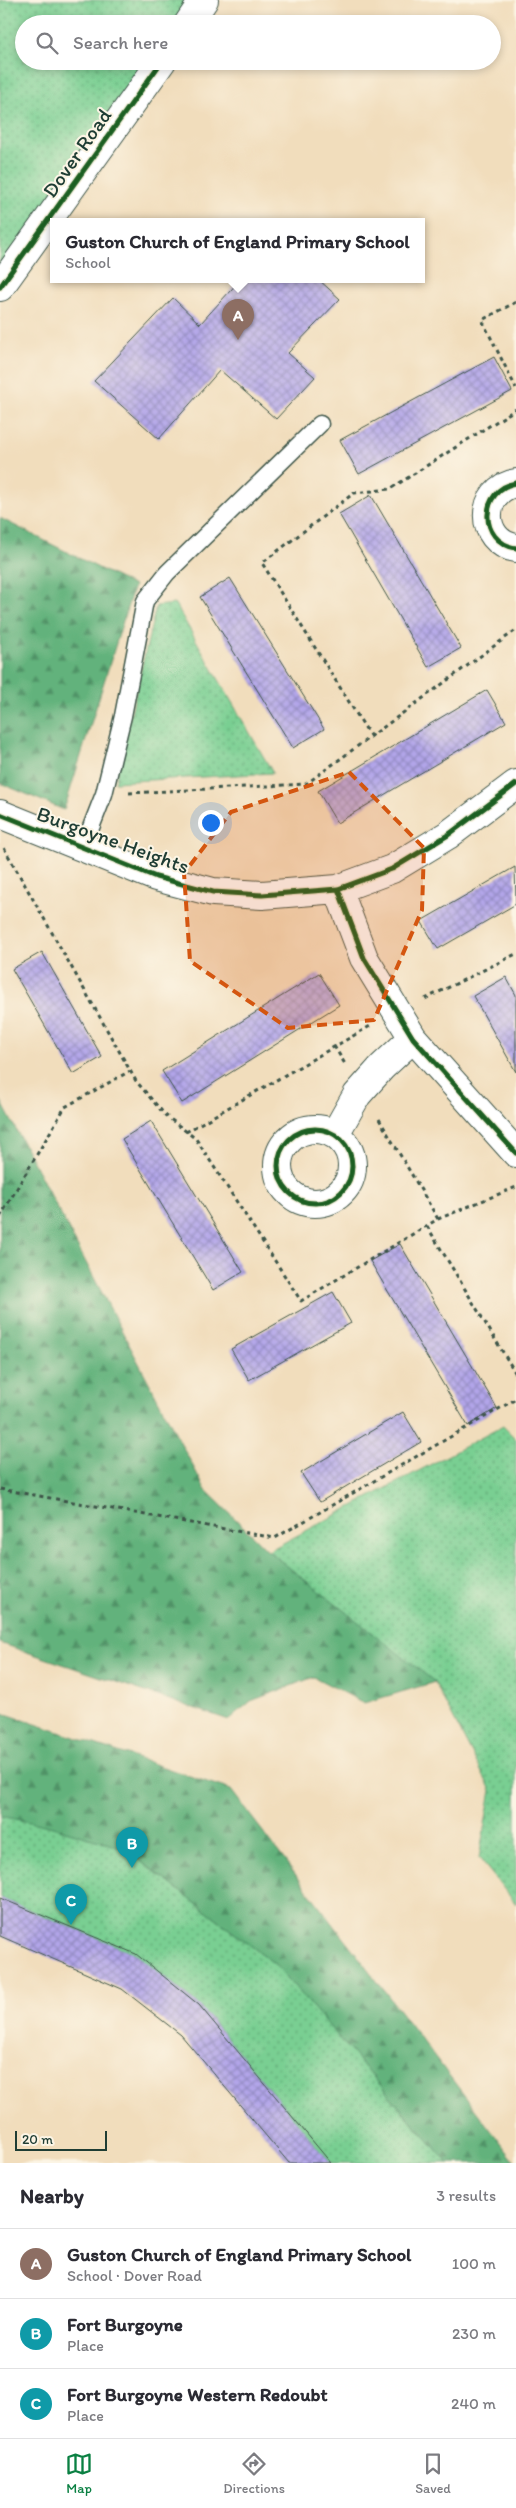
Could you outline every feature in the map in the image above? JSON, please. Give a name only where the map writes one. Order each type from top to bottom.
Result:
[{"type":"street","points":[[194,15],[204,0]]},
{"type":"street","name":"Dover Road","points":[[0,288],[156,70]]},
{"type":"street","points":[[516,483],[499,490],[491,499],[487,516],[491,533],[499,541],[516,548]]},
{"type":"street","name":"Burgoyne Heights","points":[[0,814],[156,878],[213,892],[262,895],[338,889],[392,869],[448,835],[516,784]]},
{"type":"street","points":[[338,889],[364,958],[413,1038],[516,1153]]},
{"type":"street","points":[[335,1134],[362,1090],[382,1067],[413,1038]]},
{"type":"lane","points":[[83,848],[104,794],[123,716],[145,601],[167,573],[320,424]]},
{"type":"path","points":[[516,302],[482,320],[516,388]]},
{"type":"path","points":[[371,737],[262,563],[354,493],[390,489],[516,409]]},
{"type":"path","points":[[104,794],[306,784],[516,630]]},
{"type":"path","points":[[0,841],[136,1082],[165,1115],[196,1140],[301,1301],[438,1219],[516,1187]]},
{"type":"path","points":[[186,1132],[334,1046],[516,954]]},
{"type":"path","points":[[334,1046],[438,1219]]},
{"type":"path","points":[[0,1217],[65,1107],[130,1071]]},
{"type":"path","points":[[427,1226],[516,1374]]},
{"type":"path","points":[[0,1488],[275,1538],[516,1399]]},
{"type":"highlighted area","points":[[349,772],[424,848],[422,910],[374,1020],[288,1028],[190,961],[184,873],[231,812]]},
{"type":"green space","points":[[0,0],[204,0],[194,15],[15,15],[15,70],[156,70],[53,218],[50,218],[50,223],[0,295]]},
{"type":"green space","points":[[0,518],[134,586],[64,810],[0,783]]},
{"type":"green space","points":[[175,604],[273,773],[115,782],[156,606]]},
{"type":"green space","points":[[0,1099],[205,1489],[268,1551],[435,1682],[364,1703],[314,1677],[251,1701],[229,1720],[0,1643]]},
{"type":"green space","points":[[503,1426],[516,1439],[516,1904],[479,1858],[491,1790],[435,1683],[268,1551]]},
{"type":"green space","points":[[0,1712],[231,1790],[516,2163],[448,2163],[276,1965],[125,1849],[49,1826],[0,1816]]},
{"type":"green space","points":[[0,1813],[50,1820],[125,1849],[276,1965],[448,2163],[331,2163],[199,2005],[136,1954],[0,1898]]},
{"type":"building","points":[[237,283],[322,283],[340,299],[288,353],[315,377],[276,419],[220,370],[159,439],[94,381],[173,298],[200,324]]},
{"type":"building","points":[[494,357],[512,391],[359,474],[340,440]]},
{"type":"building","points":[[371,495],[461,648],[428,667],[339,514]]},
{"type":"building","points":[[230,578],[324,729],[293,748],[200,597]]},
{"type":"building","points":[[487,690],[506,722],[337,823],[318,791]]},
{"type":"building","points":[[515,867],[516,904],[438,949],[421,921]]},
{"type":"building","points":[[42,952],[102,1057],[73,1074],[12,969]]},
{"type":"building","points":[[319,973],[339,1005],[182,1103],[162,1071]]},
{"type":"building","points":[[506,977],[516,995],[516,1072],[473,996]]},
{"type":"building","points":[[151,1121],[243,1272],[213,1290],[122,1139]]},
{"type":"building","points":[[400,1244],[497,1408],[468,1426],[370,1261]]},
{"type":"building","points":[[333,1292],[351,1323],[249,1380],[231,1349]]},
{"type":"building","points":[[403,1412],[421,1442],[320,1502],[301,1473]]},
{"type":"building","points":[[0,1898],[136,1954],[199,2005],[331,2163],[289,2163],[181,2035],[122,1989],[0,1936]]},
{"type":"cycle path","points":[[0,287],[156,70]]},
{"type":"cycle path","points":[[516,483],[504,487],[495,495],[490,505],[488,516],[495,536],[504,544],[516,548]]},
{"type":"cycle path","points":[[0,814],[156,877],[213,892],[262,895],[338,889],[392,869],[448,835],[516,784]]},
{"type":"cycle path","points":[[338,889],[364,958],[413,1038],[516,1153]]},
{"type":"cycle path","points":[[308,1129],[322,1129],[336,1135],[346,1145],[352,1159],[352,1166],[350,1180],[336,1197],[322,1203],[308,1203],[294,1197],[284,1187],[278,1173],[278,1159],[284,1145],[294,1135],[308,1129]]},
{"type":"place","name":"Guston Church of England Primary School","points":[[238,340]]},
{"type":"place","name":"Fort Burgoyne","points":[[132,1868]]},
{"type":"place","name":"Fort Burgoyne Western Redoubt","points":[[71,1925]]}]
